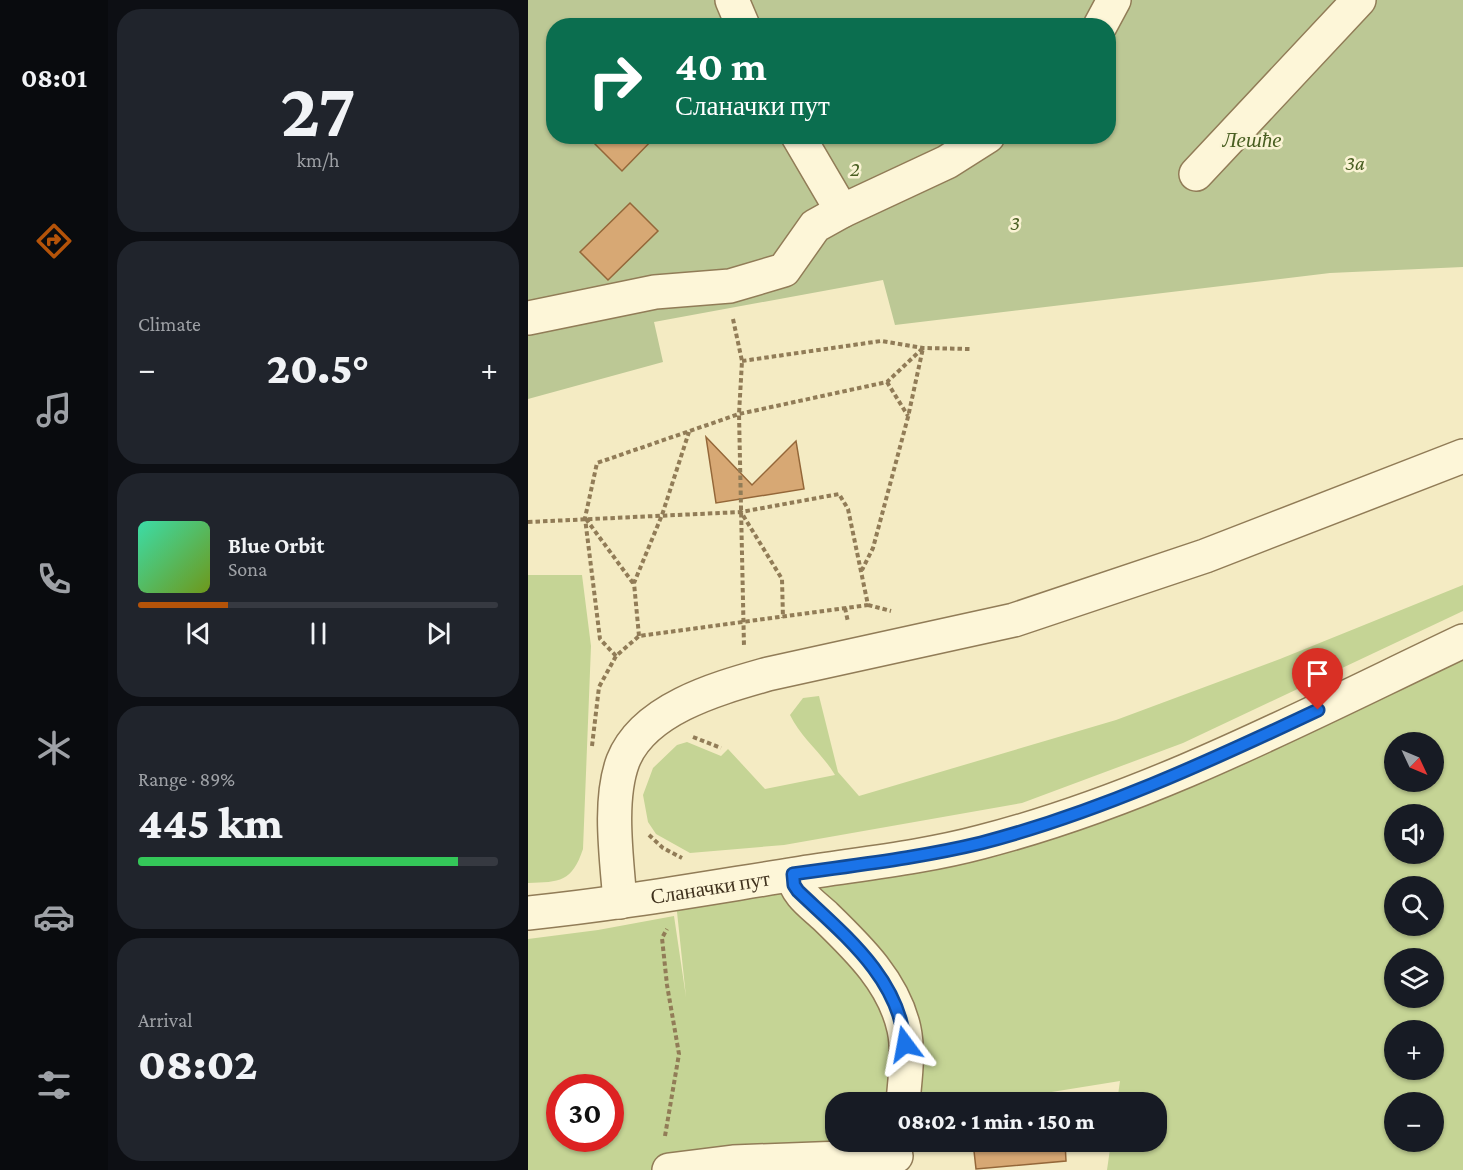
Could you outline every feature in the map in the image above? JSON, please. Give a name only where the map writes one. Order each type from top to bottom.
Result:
[{"type":"street","points":[[732,0],[740,18]]},
{"type":"street","points":[[1104,18],[1114,0]]},
{"type":"street","points":[[1196,174],[1359,0]]},
{"type":"street","points":[[803,144],[842,211]]},
{"type":"street","points":[[528,318],[655,292],[725,286],[784,270],[815,226],[947,162],[975,144]]},
{"type":"street","points":[[620,902],[616,844],[616,793],[623,761],[645,729],[671,709],[730,685],[768,674],[1014,620],[1205,556],[1463,456]]},
{"type":"street","name":"Сланачки пут","points":[[528,913],[620,902],[915,856],[980,843],[1126,795],[1277,729],[1463,642]]},
{"type":"street","points":[[793,874],[794,885],[798,891],[860,950],[891,992],[904,1029],[907,1059],[904,1092]]},
{"type":"street","points":[[669,1170],[733,1162],[897,1156]]},
{"type":"path","points":[[725,286],[742,362],[739,414],[742,612]]},
{"type":"path","points":[[742,362],[881,340],[924,348],[969,349]]},
{"type":"path","points":[[616,656],[600,639],[585,518],[597,463],[739,414],[887,382],[924,348]]},
{"type":"path","points":[[862,570],[873,549],[924,348]]},
{"type":"path","points":[[887,382],[908,417]]},
{"type":"path","points":[[639,636],[634,584],[662,515],[689,431]]},
{"type":"path","points":[[528,522],[741,512],[839,494],[848,509],[858,551]]},
{"type":"path","points":[[741,512],[782,579],[783,618]]},
{"type":"path","points":[[585,518],[634,584]]},
{"type":"path","points":[[868,605],[896,613]]},
{"type":"path","points":[[845,608],[849,629]]},
{"type":"path","points":[[688,735],[721,748]]},
{"type":"path","points":[[645,830],[663,848],[689,860]]},
{"type":"path","points":[[665,1138],[680,1054],[667,985],[662,938],[674,916],[675,893]]},
{"type":"green space","name":"Лешће","points":[[528,0],[1463,0],[1463,267],[1330,273],[895,325],[883,280],[654,322],[663,362],[528,399]]},
{"type":"green space","points":[[528,575],[582,575],[591,646],[583,849],[574,868],[563,878],[557,881],[528,883]]},
{"type":"green space","points":[[1463,585],[1463,611],[1183,743],[1022,803],[784,845],[690,853],[656,834],[648,822],[643,795],[653,768],[677,745],[687,742],[721,756],[728,749],[765,789],[835,775],[790,715],[803,698],[819,696],[838,772],[859,796],[1116,720],[1280,659]]},
{"type":"green space","points":[[1463,641],[1463,1170],[1107,1170],[1110,1152],[1167,1152],[1167,1092],[1118,1092],[1120,1081],[1052,1092],[825,1092],[825,1151],[669,1170],[528,1170],[528,939],[598,930],[674,916],[686,997],[675,893],[980,843]]},
{"type":"building","points":[[595,144],[648,144],[622,171]]},
{"type":"building","points":[[630,203],[658,231],[608,280],[580,252]]},
{"type":"building","points":[[706,437],[752,485],[796,441],[804,489],[716,503]]},
{"type":"building","points":[[974,1152],[1066,1152],[1066,1161],[976,1169]]},
{"type":"route","points":[[905,1044],[904,1029],[891,992],[860,950],[798,891],[794,885],[793,874],[915,856],[980,843],[1126,795],[1318,710]]},
{"type":"park label","name":"3a","points":[[1355,163]]},
{"type":"park label","name":"2","points":[[855,169]]},
{"type":"park label","name":"3","points":[[1015,223]]}]
